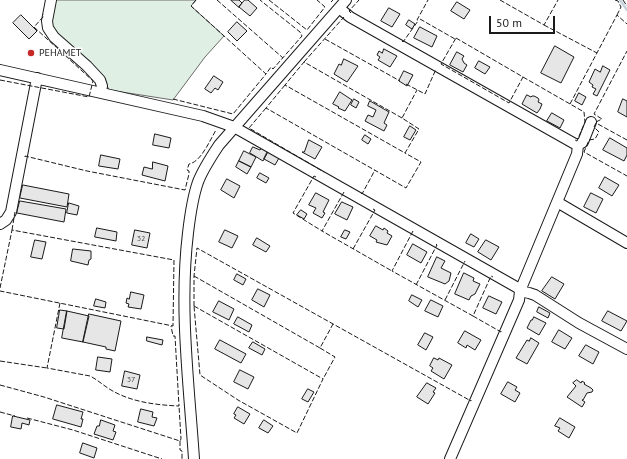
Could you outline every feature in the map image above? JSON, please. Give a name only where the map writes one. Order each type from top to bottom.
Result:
[{"type":"street","points":[[51,0],[47,21],[48,28],[54,37],[87,66],[100,80],[102,86],[101,92]]},
{"type":"street","points":[[194,459],[184,286],[185,254],[193,199],[202,172],[219,146],[346,0]]},
{"type":"street","points":[[339,8],[350,17],[578,144]]},
{"type":"street","points":[[0,70],[203,116],[234,127],[509,282],[518,288],[520,292],[529,293],[535,296],[579,323],[627,349]]},
{"type":"street","points":[[0,224],[6,220],[11,212],[37,78]]},
{"type":"street","points":[[578,144],[583,142],[590,122]]},
{"type":"street","points":[[450,459],[519,300],[520,292],[577,154],[578,144]]},
{"type":"street","points":[[557,202],[627,243]]},
{"type":"green space","points":[[55,0],[196,0],[191,6],[224,36],[205,57],[173,100],[109,90],[104,79],[57,34],[51,23]]},
{"type":"building","points":[[231,0],[239,0],[242,3],[239,7]]},
{"type":"building","points":[[245,0],[248,0],[257,8],[250,16],[239,7]]},
{"type":"building","points":[[457,2],[470,10],[464,19],[451,11]]},
{"type":"building","points":[[389,8],[400,14],[392,27],[381,21]]},
{"type":"building","points":[[21,15],[37,31],[29,39],[13,23]]},
{"type":"building","points":[[409,20],[415,24],[412,29],[406,25]]},
{"type":"building","points":[[237,22],[247,31],[237,41],[228,32]]},
{"type":"building","points":[[420,27],[437,36],[432,47],[414,38]]},
{"type":"building","points":[[555,46],[574,57],[561,83],[541,73]]},
{"type":"building","points":[[384,49],[397,56],[390,67],[378,60],[380,57],[377,55],[379,51],[382,53]]},
{"type":"building","points":[[457,52],[464,56],[462,59],[467,65],[463,72],[450,65]]},
{"type":"building","points":[[344,59],[358,66],[347,82],[334,74],[339,64],[341,65]]},
{"type":"building","points":[[479,61],[490,67],[485,74],[475,68]]},
{"type":"building","points":[[603,66],[610,70],[597,96],[593,94],[596,89],[592,87],[593,85],[589,82],[595,69],[600,72]]},
{"type":"building","points":[[404,71],[413,75],[407,86],[399,81]]},
{"type":"building","points":[[214,76],[223,82],[218,90],[215,88],[211,93],[205,89]]},
{"type":"building","points":[[340,92],[352,100],[345,111],[333,104]]},
{"type":"building","points":[[579,93],[586,97],[582,105],[575,101]]},
{"type":"building","points":[[527,95],[538,98],[538,102],[542,104],[537,113],[522,104]]},
{"type":"building","points":[[354,99],[359,102],[356,108],[351,105]]},
{"type":"building","points":[[623,99],[627,101],[627,117],[618,112]]},
{"type":"building","points":[[370,101],[389,112],[384,123],[387,125],[384,131],[365,121],[368,115],[373,117],[376,110],[368,106]]},
{"type":"building","points":[[552,113],[564,120],[560,128],[547,121]]},
{"type":"building","points":[[410,126],[416,130],[410,140],[404,137]]},
{"type":"building","points":[[155,134],[171,138],[169,148],[153,145]]},
{"type":"building","points":[[365,135],[371,139],[368,144],[362,140]]},
{"type":"building","points":[[610,138],[627,148],[627,155],[624,161],[603,150]]},
{"type":"building","points":[[309,140],[322,147],[315,159],[302,152],[304,152]]},
{"type":"building","points":[[253,147],[260,150],[262,147],[269,150],[263,161],[250,153]]},
{"type":"building","points":[[244,151],[256,157],[251,167],[239,161]]},
{"type":"building","points":[[268,151],[279,158],[275,165],[264,159]]},
{"type":"building","points":[[101,155],[120,159],[118,169],[99,166]]},
{"type":"building","points":[[239,161],[251,167],[247,174],[236,167]]},
{"type":"building","points":[[153,162],[168,166],[165,181],[142,175],[144,167],[152,169]]},
{"type":"building","points":[[260,173],[269,178],[266,183],[257,178]]},
{"type":"building","points":[[605,177],[619,185],[612,196],[599,188]]},
{"type":"building","points":[[227,179],[240,186],[234,198],[221,190]]},
{"type":"building","points":[[23,185],[69,194],[67,207],[20,198]]},
{"type":"building","points":[[316,193],[329,200],[323,212],[325,213],[322,218],[313,213],[316,208],[309,205]]},
{"type":"building","points":[[591,193],[603,199],[596,213],[584,207]]},
{"type":"building","points":[[20,201],[66,209],[64,222],[17,213]]},
{"type":"building","points":[[342,202],[353,207],[347,220],[335,214]]},
{"type":"building","points":[[69,203],[79,206],[77,215],[67,213]]},
{"type":"building","points":[[301,210],[307,214],[304,219],[297,215]]},
{"type":"building","points":[[376,226],[383,230],[384,228],[388,231],[387,233],[392,236],[387,245],[376,242],[377,240],[370,236]]},
{"type":"building","points":[[97,228],[117,232],[116,241],[95,237]]},
{"type":"building","points":[[135,230],[150,233],[147,248],[132,245]]},
{"type":"building","points":[[225,230],[238,236],[232,248],[219,242]]},
{"type":"building","points":[[345,230],[350,232],[346,239],[341,237]]},
{"type":"building","points":[[471,234],[479,239],[474,247],[466,243]]},
{"type":"building","points":[[257,238],[270,246],[266,252],[253,245]]},
{"type":"building","points":[[35,240],[46,242],[42,259],[31,257]]},
{"type":"building","points":[[486,240],[499,247],[491,260],[478,252]]},
{"type":"building","points":[[413,244],[427,252],[421,263],[407,255]]},
{"type":"building","points":[[73,249],[91,251],[91,259],[89,260],[88,265],[71,261]]},
{"type":"building","points":[[437,257],[445,261],[441,268],[451,273],[449,281],[445,284],[428,277]]},
{"type":"building","points":[[464,273],[474,278],[473,281],[480,284],[475,294],[471,296],[469,300],[455,294]]},
{"type":"building","points":[[237,274],[246,279],[243,285],[234,280]]},
{"type":"building","points":[[552,277],[564,284],[555,299],[542,291]]},
{"type":"building","points":[[258,289],[270,295],[264,307],[252,300]]},
{"type":"building","points":[[131,292],[144,295],[141,309],[128,307],[129,304],[126,303],[127,298],[129,299]]},
{"type":"building","points":[[412,295],[422,300],[418,307],[409,301]]},
{"type":"building","points":[[489,296],[502,302],[496,314],[483,308]]},
{"type":"building","points":[[96,299],[106,302],[105,308],[94,306]]},
{"type":"building","points":[[431,300],[443,306],[438,317],[425,311]]},
{"type":"building","points":[[219,301],[234,309],[229,320],[213,312]]},
{"type":"building","points":[[539,307],[550,313],[548,318],[537,312]]},
{"type":"building","points":[[60,310],[67,311],[64,329],[57,328]]},
{"type":"building","points":[[67,311],[89,316],[83,342],[62,338]]},
{"type":"building","points":[[608,311],[627,321],[621,331],[602,321]]},
{"type":"building","points":[[89,314],[121,321],[115,351],[106,349],[106,347],[83,342]]},
{"type":"building","points":[[238,317],[252,325],[249,332],[234,324]]},
{"type":"building","points":[[534,317],[546,323],[539,335],[527,328]]},
{"type":"building","points":[[559,330],[572,338],[565,349],[552,342]]},
{"type":"building","points":[[465,331],[481,340],[475,350],[467,345],[466,348],[458,343]]},
{"type":"building","points":[[425,333],[433,337],[426,350],[418,345]]},
{"type":"building","points":[[147,337],[163,340],[162,345],[147,341]]},
{"type":"building","points":[[531,338],[539,343],[527,364],[516,358],[527,340],[529,341]]},
{"type":"building","points":[[220,340],[246,354],[241,363],[215,349]]},
{"type":"building","points":[[253,342],[265,349],[262,355],[249,348]]},
{"type":"building","points":[[586,345],[599,352],[593,364],[579,356]]},
{"type":"building","points":[[98,357],[112,359],[110,372],[96,370]]},
{"type":"building","points":[[434,358],[438,360],[439,358],[452,365],[444,379],[431,371],[433,368],[430,366]]},
{"type":"building","points":[[240,370],[254,377],[248,389],[234,382]]},
{"type":"building","points":[[125,371],[140,375],[137,389],[122,386]]},
{"type":"building","points":[[577,380],[581,383],[582,381],[593,390],[592,392],[587,393],[582,400],[585,402],[582,407],[567,397],[576,386],[573,383]]},
{"type":"building","points":[[508,382],[517,387],[515,390],[520,393],[515,402],[501,394]]},
{"type":"building","points":[[427,383],[436,388],[433,392],[435,393],[428,404],[417,397]]},
{"type":"building","points":[[308,389],[314,392],[308,402],[302,399]]},
{"type":"building","points":[[57,405],[83,412],[81,427],[53,419]]},
{"type":"building","points":[[238,407],[250,414],[244,424],[234,418],[236,415],[234,414]]},
{"type":"building","points":[[141,409],[153,412],[152,417],[157,418],[154,426],[138,422]]},
{"type":"building","points":[[13,416],[30,420],[29,425],[22,423],[21,429],[11,427]]},
{"type":"building","points":[[560,418],[575,427],[569,438],[558,431],[560,428],[555,426]]},
{"type":"building","points":[[101,420],[115,425],[113,431],[116,432],[113,440],[94,434]]},
{"type":"building","points":[[264,420],[273,426],[268,433],[259,428]]},
{"type":"building","points":[[83,443],[97,448],[94,458],[80,453]]},
{"type":"waterway","points":[[620,0],[627,10]]},
{"type":"fence","points":[[196,0],[191,6],[266,74],[271,67],[273,69],[302,36],[300,32],[260,0]]},
{"type":"fence","points":[[217,0],[283,58]]},
{"type":"fence","points":[[269,0],[307,30],[325,7],[317,0]]},
{"type":"fence","points":[[351,13],[349,11],[359,0]]},
{"type":"fence","points":[[402,41],[403,42],[418,21],[417,20],[428,0]]},
{"type":"fence","points":[[500,0],[544,25],[558,0]]},
{"type":"fence","points":[[615,0],[618,1],[621,7],[617,15]]},
{"type":"fence","points":[[623,0],[627,6]]},
{"type":"fence","points":[[0,80],[89,97],[93,81],[34,27],[43,17],[43,14]]},
{"type":"fence","points":[[570,104],[617,15],[627,24]]},
{"type":"fence","points":[[304,62],[344,17]]},
{"type":"fence","points":[[420,19],[455,39]]},
{"type":"fence","points":[[544,25],[597,53]]},
{"type":"fence","points":[[456,38],[523,77],[509,103],[441,64],[456,38]]},
{"type":"fence","points":[[325,39],[400,81]]},
{"type":"fence","points":[[596,122],[602,119],[594,114],[627,51]]},
{"type":"fence","points":[[402,118],[304,62],[285,85],[405,153],[419,129],[402,118],[417,90]]},
{"type":"fence","points":[[406,84],[425,94],[436,69]]},
{"type":"fence","points":[[173,99],[233,114],[266,74]]},
{"type":"fence","points":[[523,77],[584,112],[585,122],[577,141],[575,140]]},
{"type":"fence","points":[[285,85],[266,108],[406,188],[421,162],[405,153]]},
{"type":"fence","points":[[266,108],[249,128],[324,172]]},
{"type":"fence","points":[[627,140],[596,123],[594,127],[599,132],[595,139],[589,140],[584,152],[627,176]]},
{"type":"fence","points":[[25,157],[185,190],[189,174],[189,171],[187,170],[189,164],[201,155],[216,130]]},
{"type":"fence","points":[[361,193],[362,194],[375,170]]},
{"type":"fence","points":[[316,177],[314,176],[293,213],[322,231]]},
{"type":"fence","points":[[344,192],[322,231],[392,271]]},
{"type":"fence","points":[[353,249],[375,210],[373,209]]},
{"type":"fence","points":[[12,230],[15,212]]},
{"type":"fence","points":[[0,288],[12,230],[174,260],[173,326],[0,291]]},
{"type":"fence","points":[[413,231],[392,271],[473,316],[491,276],[493,277]]},
{"type":"fence","points":[[416,285],[437,245],[436,244]]},
{"type":"fence","points":[[194,306],[194,276],[197,248],[471,400]]},
{"type":"fence","points":[[445,300],[465,261]]},
{"type":"fence","points":[[194,276],[320,348],[333,324]]},
{"type":"fence","points":[[60,303],[47,368],[90,376],[111,390],[135,400],[153,404],[179,406],[175,336],[173,336],[171,326]]},
{"type":"fence","points":[[194,306],[323,379],[297,433],[238,400],[200,375],[194,306]]},
{"type":"fence","points":[[473,316],[501,332],[502,330]]},
{"type":"fence","points":[[320,348],[335,357],[323,379]]},
{"type":"fence","points":[[0,361],[47,368]]},
{"type":"fence","points":[[0,385],[44,397],[180,441],[179,406]]},
{"type":"fence","points":[[0,412],[15,416]]},
{"type":"fence","points":[[27,418],[73,430],[162,459]]},
{"type":"fence","points":[[180,441],[182,459]]},
{"type":"place","name":"PEHAMET","points":[[31,53]]}]
